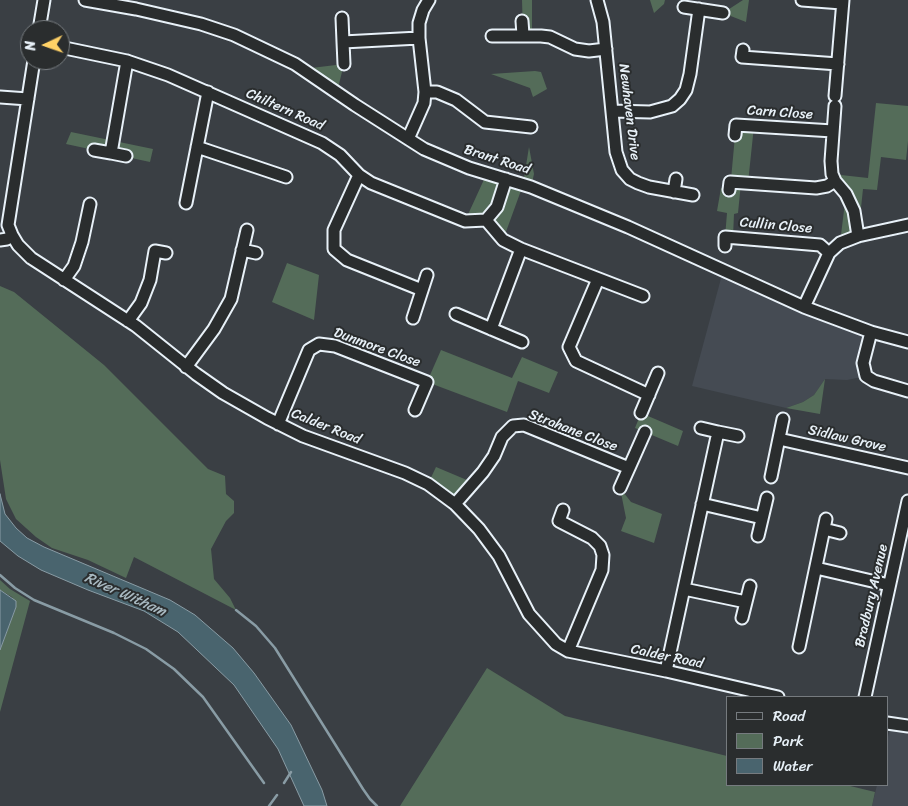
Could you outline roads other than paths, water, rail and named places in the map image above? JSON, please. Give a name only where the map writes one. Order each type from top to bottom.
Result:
[{"type":"street","points":[[41,20],[44,0]]},
{"type":"street","name":"Brant Road","points":[[85,0],[137,5],[234,35],[295,64],[424,149],[469,168],[531,187],[628,227],[804,306],[872,332],[908,342]]},
{"type":"street","points":[[104,0],[137,5]]},
{"type":"street","points":[[408,139],[424,103],[425,92],[419,23],[428,0]]},
{"type":"street","name":"Newhaven Drive","points":[[597,0],[603,22],[616,152],[622,170],[630,179],[638,183],[693,195]]},
{"type":"street","points":[[802,0],[842,2],[830,161],[835,181],[846,194],[854,210],[858,236]]},
{"type":"street","points":[[684,7],[723,13]]},
{"type":"street","points":[[612,111],[650,112],[672,106],[680,99],[686,90],[690,74],[699,9]]},
{"type":"street","points":[[342,18],[344,64]]},
{"type":"street","points":[[522,21],[522,36]]},
{"type":"street","points":[[492,36],[550,37],[575,49],[589,51],[606,49]]},
{"type":"street","points":[[343,42],[419,38]]},
{"type":"street","name":"Chiltern Road","points":[[70,49],[127,61],[168,75],[322,143],[340,155],[359,175],[371,184],[465,221],[486,220]]},
{"type":"street","points":[[743,50],[742,57],[838,64]]},
{"type":"street","points":[[111,153],[127,61]]},
{"type":"street","points":[[0,240],[7,239],[12,235],[8,225],[32,70]]},
{"type":"street","points":[[186,203],[208,92]]},
{"type":"street","points":[[425,92],[437,92],[456,100],[485,122],[530,127]]},
{"type":"street","points":[[0,97],[28,99]]},
{"type":"street","points":[[511,125],[512,112]]},
{"type":"street","name":"Carn Close","points":[[735,135],[736,125],[833,132]]},
{"type":"street","points":[[197,147],[271,177],[286,177]]},
{"type":"street","points":[[94,150],[126,156]]},
{"type":"street","points":[[359,175],[334,230],[334,249],[347,260],[422,290]]},
{"type":"street","points":[[506,179],[498,207],[486,220],[503,240],[521,249],[643,296]]},
{"type":"street","points":[[674,192],[676,179]]},
{"type":"street","points":[[730,182],[816,188],[827,186],[835,181]]},
{"type":"street","points":[[64,280],[74,266],[91,212]]},
{"type":"street","points":[[804,306],[828,253],[840,243],[858,236],[908,225]]},
{"type":"street","points":[[186,367],[226,312],[231,300],[246,230]]},
{"type":"street","name":"Calder Road","points":[[12,235],[18,245],[31,258],[128,321],[186,367],[223,393],[303,436],[405,473],[428,484],[455,504],[479,529],[499,556],[529,614],[556,644],[568,651],[774,696]]},
{"type":"street","name":"Cullin Close","points":[[725,246],[725,237],[733,237],[820,245],[828,253]]},
{"type":"street","points":[[491,328],[521,249]]},
{"type":"street","points":[[242,250],[256,253]]},
{"type":"street","points":[[128,321],[141,303],[150,280],[155,251],[166,253]]},
{"type":"street","points":[[413,318],[427,275]]},
{"type":"street","points":[[598,279],[569,347],[576,361],[649,395]]},
{"type":"street","points":[[456,314],[522,342]]},
{"type":"street","points":[[872,332],[863,363],[866,376],[874,381],[908,391]]},
{"type":"street","name":"Dunmore Close","points":[[278,424],[309,350],[319,344],[335,346],[429,378],[415,410]]},
{"type":"street","points":[[641,413],[658,373]]},
{"type":"street","points":[[771,477],[783,419]]},
{"type":"street","name":"Strahane Close","points":[[455,504],[483,472],[494,456],[502,437],[513,426],[524,425],[629,468]]},
{"type":"street","points":[[701,428],[738,436]]},
{"type":"street","name":"Strahane Close","points":[[620,488],[645,432]]},
{"type":"street","points":[[666,671],[718,432]]},
{"type":"street","name":"Sidlaw Grove","points":[[779,439],[908,468]]},
{"type":"street","points":[[758,536],[767,498]]},
{"type":"street","name":"Bradbury Avenue","points":[[865,696],[908,501]]},
{"type":"street","points":[[702,504],[762,518]]},
{"type":"street","points":[[563,510],[559,521],[592,538],[600,546],[603,555],[602,570],[568,651]]},
{"type":"street","points":[[799,647],[825,524],[840,533]]},
{"type":"street","points":[[816,568],[889,585]]},
{"type":"street","points":[[742,618],[750,586]]},
{"type":"street","points":[[684,589],[746,602]]},
{"type":"street","points":[[888,723],[908,726]]},
{"type":"water","name":"River Witham","points":[[0,494],[5,514],[27,538],[170,600],[195,615],[233,648],[254,673],[291,725],[322,790],[327,806],[304,806],[278,749],[234,685],[178,632],[144,611],[41,570],[18,556],[0,541]]},
{"type":"water","points":[[0,590],[16,601],[16,607],[0,650]]},
{"type":"waterway","points":[[0,575],[15,588],[34,600],[114,633],[146,649],[174,669],[203,697],[264,783]]},
{"type":"waterway","points":[[236,610],[256,626],[275,648],[363,789],[377,806]]},
{"type":"waterway","points":[[284,783],[291,772]]},
{"type":"waterway","points":[[269,806],[277,795]]}]
